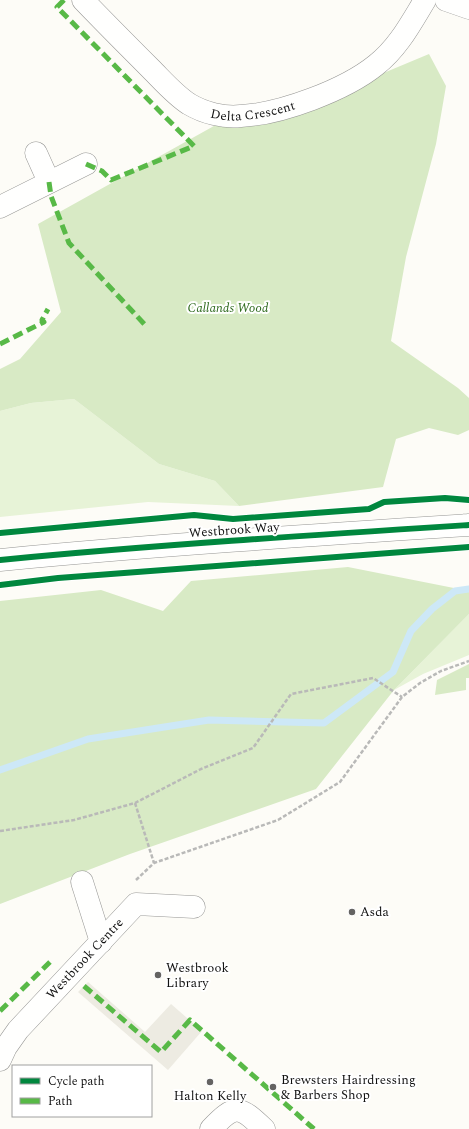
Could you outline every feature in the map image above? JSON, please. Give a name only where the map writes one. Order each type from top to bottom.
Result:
[{"type":"street","name":"Delta Crescent","points":[[82,0],[172,90],[189,103],[204,111],[216,114],[241,116],[265,113],[290,106],[332,91],[364,74],[377,65],[388,54],[402,37],[425,0]]},
{"type":"street","points":[[446,0],[469,8]]},
{"type":"street","points":[[36,154],[49,182]]},
{"type":"street","points":[[0,207],[86,164]]},
{"type":"street","name":"Westbrook Way","points":[[0,560],[324,534],[469,526]]},
{"type":"street","points":[[82,882],[100,942]]},
{"type":"street","name":"Westbrook Centre","points":[[2,1050],[18,1030],[136,904],[194,907]]},
{"type":"street","points":[[211,1129],[224,1116],[233,1110],[241,1111],[264,1129]]},
{"type":"path","points":[[132,884],[154,863],[278,820],[340,782],[402,697],[420,683],[441,671],[469,661]]},
{"type":"path","points":[[0,831],[74,820],[135,802],[201,769],[253,748],[291,694],[373,678],[402,697]]},
{"type":"path","points":[[135,802],[154,863]]},
{"type":"green space","name":"Callands Wood","points":[[429,54],[446,86],[436,144],[406,257],[391,341],[458,388],[469,398],[469,430],[458,435],[429,428],[396,439],[383,487],[239,506],[215,481],[159,464],[74,399],[31,403],[0,411],[0,369],[20,359],[61,312],[38,224],[248,107],[338,92]]},
{"type":"green space","points":[[74,399],[159,464],[215,481],[239,506],[148,502],[0,517],[0,411],[31,403]]},
{"type":"green space","points":[[348,567],[469,591],[469,614],[394,690],[316,789],[130,854],[0,904],[0,601],[101,590],[163,611],[191,581]]},
{"type":"green space","points":[[469,614],[469,655],[423,674],[394,690]]},
{"type":"green space","points":[[469,664],[469,678],[466,678],[466,690],[435,695],[437,680]]},
{"type":"shaded area","points":[[88,982],[145,1032],[171,1004],[202,1031],[168,1070],[78,992]]},
{"type":"waterway","points":[[0,770],[88,739],[209,720],[324,723],[393,672],[411,631],[432,609],[455,591],[469,589]]},
{"type":"marked path","points":[[64,0],[57,7],[194,146],[111,180],[102,171],[86,164]]},
{"type":"marked path","points":[[49,182],[51,196],[69,243],[147,327]]},
{"type":"marked path","points":[[0,344],[44,322],[42,320],[48,309]]},
{"type":"marked path","points":[[0,1011],[53,959]]},
{"type":"marked path","points":[[84,986],[161,1052],[190,1020],[314,1129]]},
{"type":"cycle path","points":[[0,533],[194,515],[233,519],[369,509],[384,502],[445,498],[469,500]]},
{"type":"cycle path","points":[[0,560],[176,545],[469,525]]},
{"type":"cycle path","points":[[0,585],[58,578],[469,547]]},
{"type":"place","name":"Asda","points":[[352,912]]},
{"type":"place","name":"Westbrook Library","points":[[158,975]]},
{"type":"place","name":"Halton Kelly","points":[[210,1082]]},
{"type":"place","name":"Brewsters Hairdressing & Barbers Shop","points":[[273,1087]]}]
